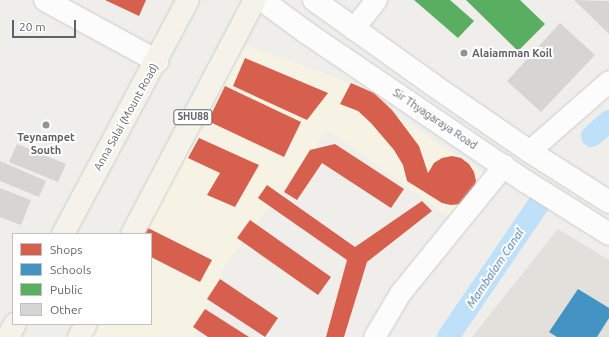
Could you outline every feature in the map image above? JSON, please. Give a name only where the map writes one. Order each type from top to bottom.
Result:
[{"type":"main road","points":[[45,0],[157,61]]},
{"type":"main road","name":"Anna Salai (Mount Road)","points":[[64,233],[157,61],[188,0]]},
{"type":"main road","name":"SHU88","points":[[133,233],[255,0]]},
{"type":"main road","name":"Sir Thyagaraya Road","points":[[262,0],[307,33],[525,180],[609,234]]},
{"type":"main road","points":[[314,0],[353,29],[529,151],[609,202]]},
{"type":"main road","points":[[8,337],[14,325]]},
{"type":"main road","points":[[79,337],[85,325]]},
{"type":"street","points":[[353,29],[376,0]]},
{"type":"street","points":[[529,151],[609,81]]},
{"type":"street","points":[[374,337],[400,293],[504,165]]},
{"type":"shaded area","points":[[244,45],[340,79],[487,175],[456,222],[328,130],[225,265],[194,337],[90,337],[96,325],[152,325],[152,233],[145,233]]},
{"type":"shaded area","points":[[558,229],[609,260],[609,337],[472,337]]},
{"type":"building: Shops","points":[[105,0],[146,0],[139,16]]},
{"type":"building: Shops","points":[[245,58],[328,93],[307,120],[233,86]]},
{"type":"building: Shops","points":[[351,83],[374,93],[392,110],[419,146],[428,173],[434,163],[442,158],[452,156],[461,158],[469,164],[474,172],[476,181],[474,191],[461,204],[451,205],[442,203],[407,181],[403,165],[394,150],[371,123],[358,111],[340,104]]},
{"type":"building: Shops","points":[[225,86],[301,122],[284,157],[208,121]]},
{"type":"building: Shops","points":[[199,138],[259,165],[235,207],[207,195],[220,173],[188,158]]},
{"type":"building: Shops","points":[[335,144],[404,189],[391,208],[322,163],[297,200],[284,192],[310,150]]},
{"type":"building: Shops","points":[[267,185],[355,247],[422,201],[432,211],[367,262],[344,337],[326,337],[347,260],[258,198]]},
{"type":"building: Shops","points":[[250,220],[331,277],[318,295],[237,238]]},
{"type":"building: Shops","points":[[144,226],[212,260],[200,282],[152,258],[152,233],[140,233]]},
{"type":"building: Shops","points":[[220,279],[278,318],[265,337],[207,299]]},
{"type":"building: Shops","points":[[205,309],[249,337],[208,337],[193,327]]},
{"type":"building: Schools","points":[[578,289],[609,308],[609,318],[597,337],[557,337],[549,332]]},
{"type":"building: Public","points":[[414,0],[450,0],[474,21],[458,38]]},
{"type":"building: Public","points":[[466,0],[520,0],[545,24],[518,51]]},
{"type":"building: Other","points":[[574,0],[609,1],[609,34]]},
{"type":"building: Other","points":[[560,23],[595,55],[541,112],[507,81]]},
{"type":"building: Other","points":[[17,144],[66,164],[58,182],[9,162]]},
{"type":"building: Other","points":[[0,161],[46,181],[39,197],[0,181]]},
{"type":"building: Other","points":[[0,188],[31,200],[21,225],[0,217]]},
{"type":"waterway","name":"Mambalam Canal","points":[[592,136],[609,121]]},
{"type":"waterway","name":"Mambalam Canal","points":[[448,337],[542,199]]},
{"type":"place","name":"Alaiamman Koil","points":[[464,53]]},
{"type":"place","name":"Teynampet South","points":[[46,125]]}]
